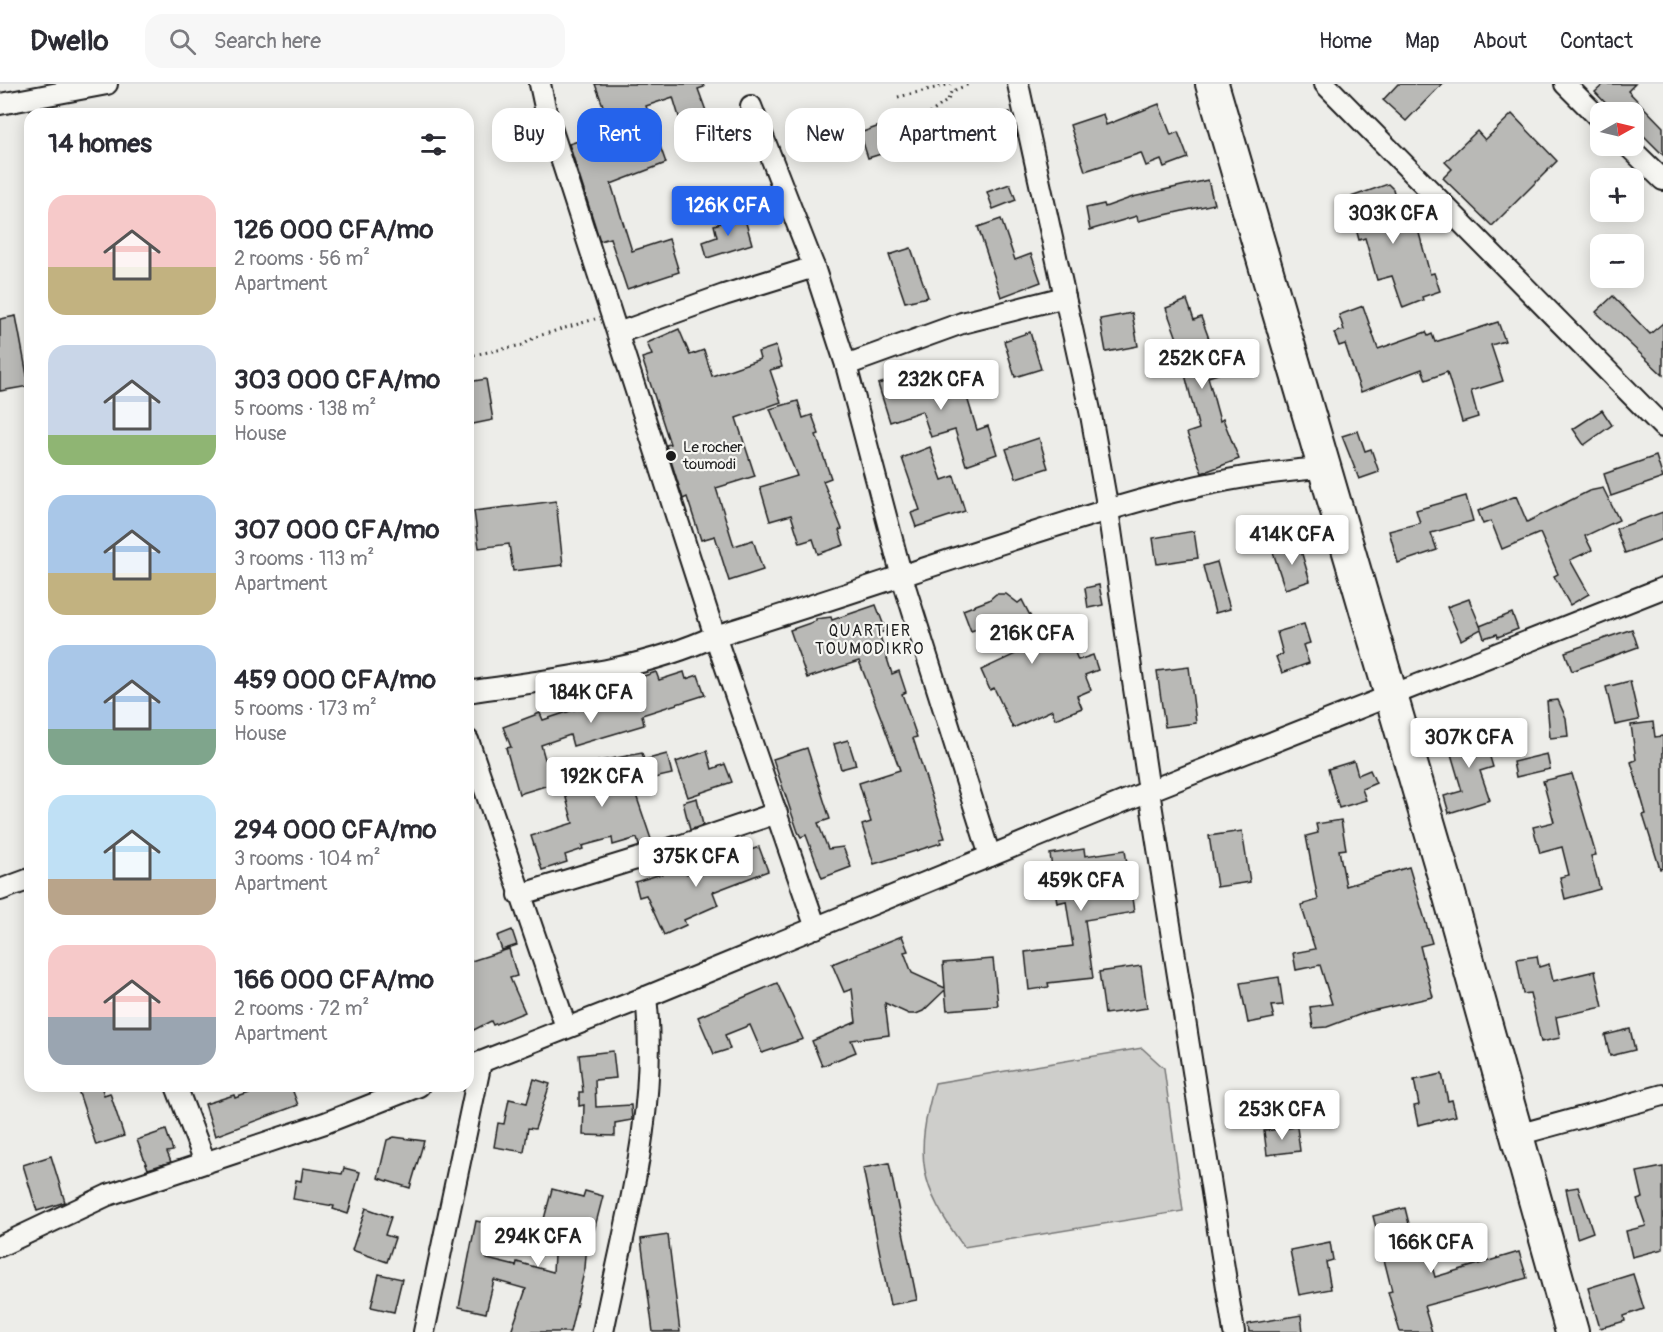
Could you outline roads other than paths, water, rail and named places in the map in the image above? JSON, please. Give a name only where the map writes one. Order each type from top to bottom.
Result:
[{"type":"main road","points":[[1212,84],[1391,696],[1572,1332]]},
{"type":"street","points":[[0,104],[107,84]]},
{"type":"street","points":[[540,84],[546,112],[715,636],[816,927]]},
{"type":"street","points":[[1018,84],[1065,297],[1108,510],[1149,791],[1234,1332]]},
{"type":"street","points":[[1565,84],[1590,109]]},
{"type":"street","points":[[1336,88],[1663,427]]},
{"type":"street","points":[[751,106],[814,267],[846,365],[902,577],[990,856]]},
{"type":"street","points":[[1638,156],[1663,180]]},
{"type":"street","points":[[618,333],[724,295],[814,267]]},
{"type":"street","points":[[846,365],[962,323],[1065,297]]},
{"type":"street","points":[[474,691],[628,667],[657,660],[715,636],[1108,510],[1221,479],[1283,470],[1324,468]]},
{"type":"street","points":[[475,1065],[1149,791],[1663,588]]},
{"type":"street","points":[[474,758],[566,1027]]},
{"type":"street","points":[[519,895],[777,813]]},
{"type":"street","points":[[0,890],[24,881]]},
{"type":"street","points":[[603,1332],[648,1101],[651,1035],[646,997]]},
{"type":"street","points":[[178,1092],[205,1162]]},
{"type":"street","points":[[423,1332],[470,1092]]},
{"type":"street","points":[[0,1246],[108,1194],[325,1122],[375,1094]]},
{"type":"street","points":[[1517,1135],[1663,1095]]},
{"type":"place","name":"Le rocher toumodi","points":[[671,456]]},
{"type":"district","name":"QUARTIER TOUMODIKRO","points":[[870,640]]}]
